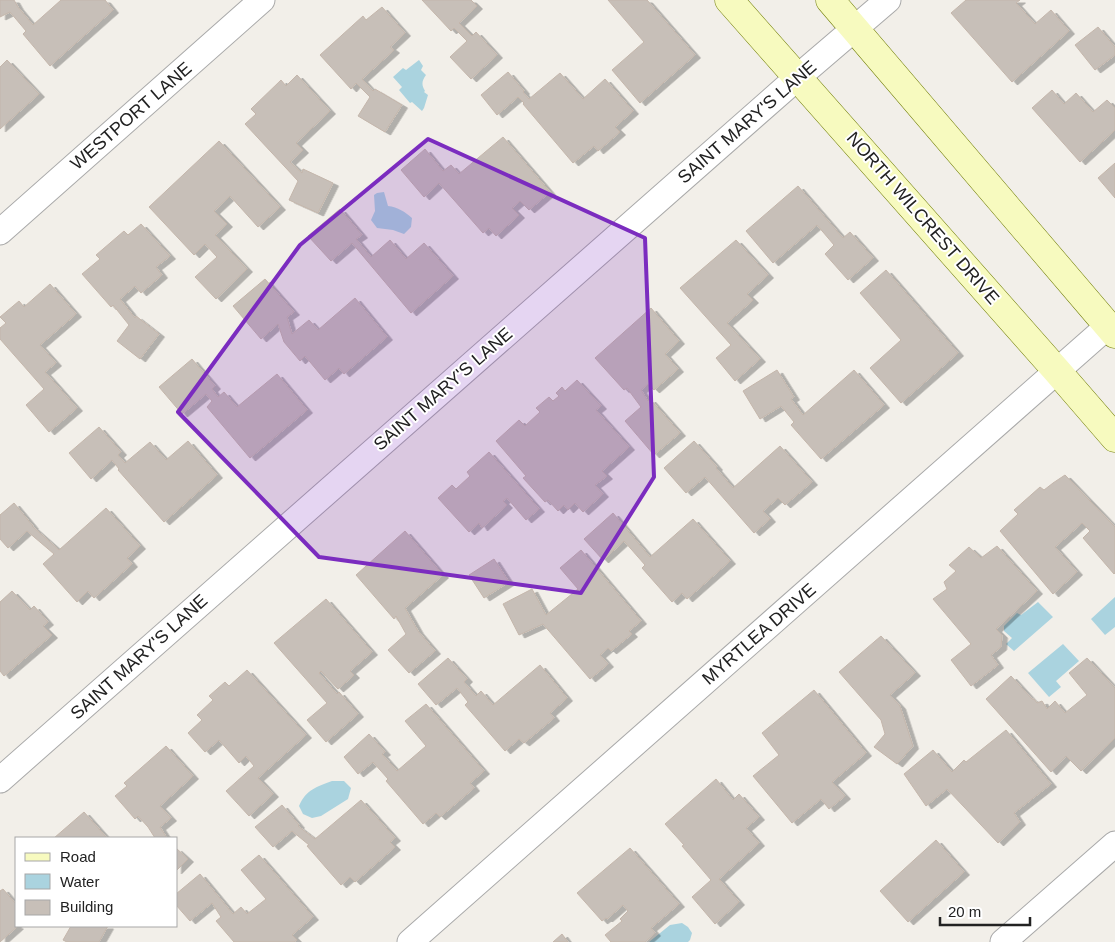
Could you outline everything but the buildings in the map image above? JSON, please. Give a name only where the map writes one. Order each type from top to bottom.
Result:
[{"type":"main road","name":"NORTH WILCREST DRIVE","points":[[729,0],[1058,371],[1115,438]]},
{"type":"main road","points":[[830,0],[1111,330]]},
{"type":"street","name":"WESTPORT LANE","points":[[0,232],[262,0]]},
{"type":"street","name":"SAINT MARY'S LANE","points":[[0,780],[798,77],[888,0]]},
{"type":"street","name":"MYRTLEA DRIVE","points":[[410,942],[1058,371],[1111,330]]},
{"type":"street","points":[[1003,942],[1115,844]]},
{"type":"highlighted area","points":[[428,139],[645,238],[654,477],[581,593],[319,557],[178,412],[300,245]]},
{"type":"water","points":[[419,60],[423,66],[421,70],[426,75],[422,83],[424,92],[428,95],[422,111],[412,102],[410,103],[399,90],[402,87],[393,77],[403,68],[406,70]]},
{"type":"water","points":[[384,192],[388,206],[401,210],[412,218],[411,227],[404,234],[393,230],[377,228],[371,220],[375,211],[374,195]]},
{"type":"water","points":[[1115,597],[1115,627],[1105,635],[1091,619]]},
{"type":"water","points":[[1038,602],[1053,617],[1014,651],[1006,644],[1012,638],[1004,631],[1004,626],[1017,613],[1021,615]]},
{"type":"water","points":[[1063,644],[1079,661],[1056,681],[1061,687],[1049,697],[1028,673]]},
{"type":"water","points":[[332,781],[344,781],[351,788],[348,799],[321,816],[312,818],[303,814],[299,806],[305,796],[312,789]]},
{"type":"water","points":[[682,923],[692,933],[688,942],[649,942],[670,925]]}]
